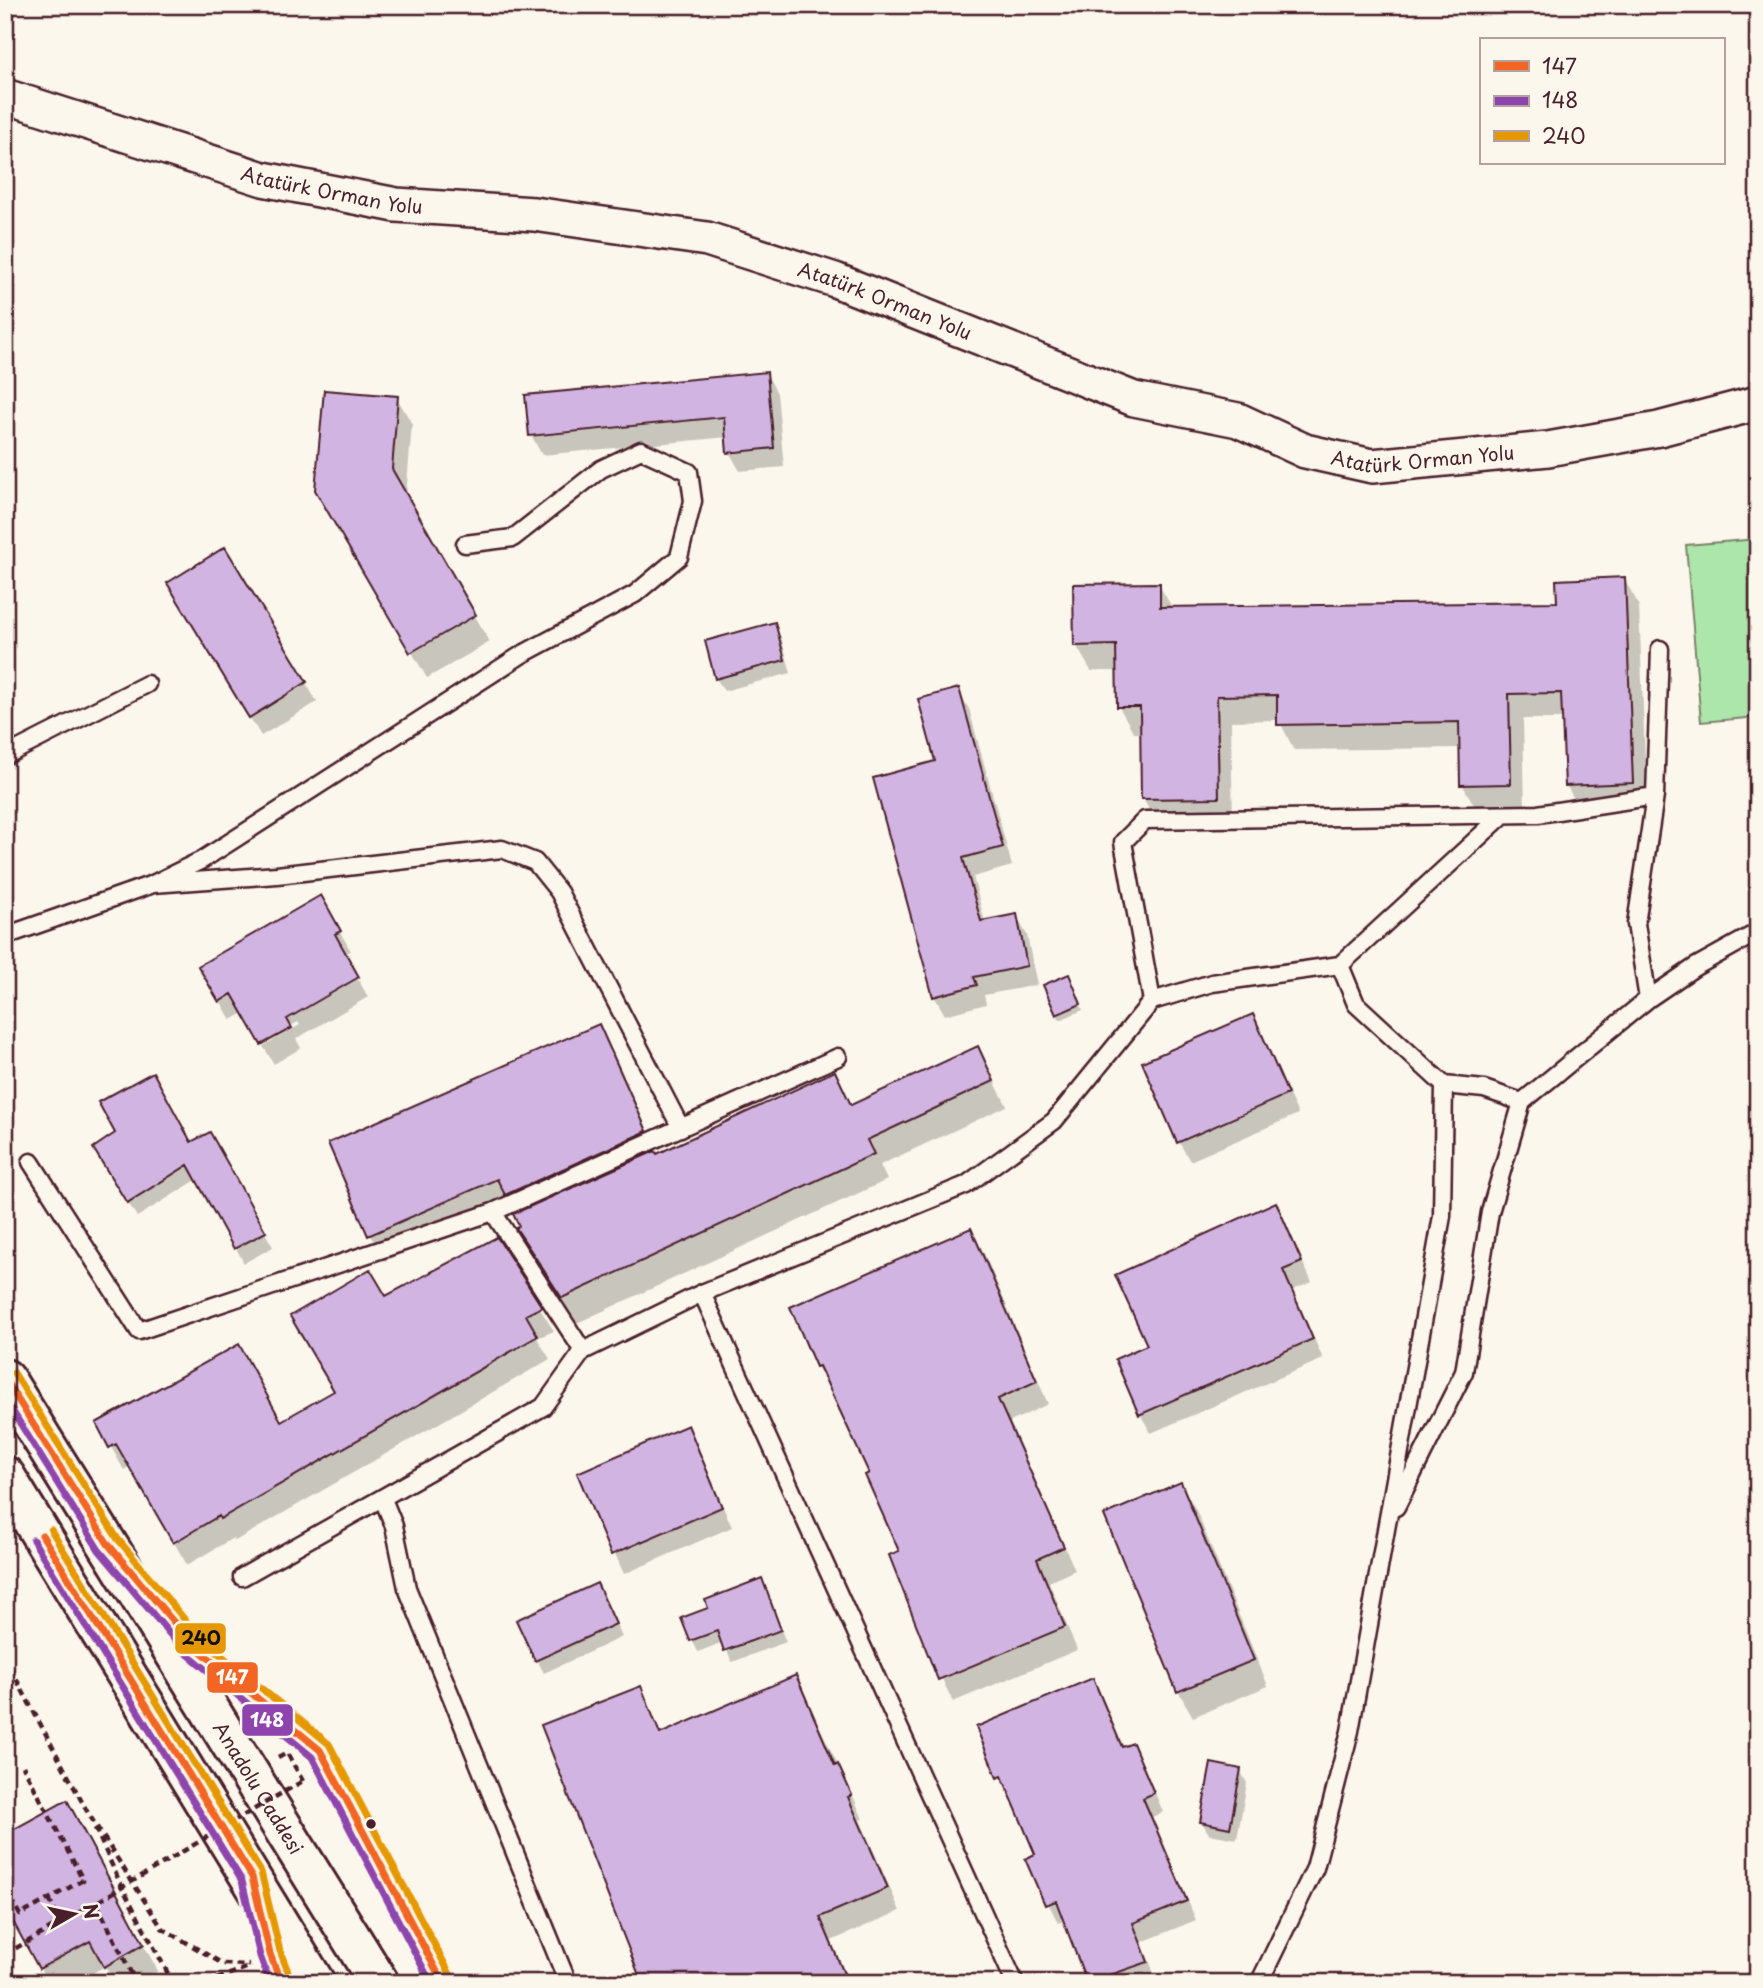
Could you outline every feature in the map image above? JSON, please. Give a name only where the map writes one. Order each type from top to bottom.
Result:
[{"type":"highway","name":"Anadolu Caddesi","points":[[5,1378],[379,1983]]},
{"type":"highway","points":[[5,1476],[315,1983]]},
{"type":"street","name":"Atatürk Orman Yolu","points":[[5,96],[263,180],[396,205],[534,215],[707,239],[835,280],[1134,398],[1238,420],[1305,451],[1372,466],[1548,449],[1659,429],[1758,403]]},
{"type":"lane","points":[[5,936],[153,884],[202,860],[521,655],[635,594],[679,557],[693,501],[689,472],[640,450],[601,469],[513,538],[466,544]]},
{"type":"lane","points":[[1648,999],[1636,924],[1655,796],[1660,649]]},
{"type":"lane","points":[[5,756],[147,684]]},
{"type":"lane","points":[[1152,1001],[1123,842],[1145,820],[1538,814],[1655,796]]},
{"type":"lane","points":[[242,1577],[543,1406],[583,1351],[702,1293],[966,1185],[1054,1121],[1152,1001],[1212,983],[1340,965],[1503,815]]},
{"type":"lane","points":[[153,884],[277,875],[502,849],[535,862],[559,892],[681,1128]]},
{"type":"lane","points":[[1388,1523],[1464,1372],[1490,1212],[1522,1102],[1648,999],[1695,967],[1758,932]]},
{"type":"lane","points":[[1340,965],[1356,1004],[1444,1085],[1484,1088],[1522,1102]]},
{"type":"lane","points":[[31,1162],[139,1331],[493,1212],[838,1057]]},
{"type":"lane","points":[[1259,1983],[1315,1868],[1350,1731],[1442,1216],[1444,1085]]},
{"type":"lane","points":[[493,1212],[583,1351]]},
{"type":"lane","points":[[702,1293],[1015,1983]]},
{"type":"lane","points":[[383,1499],[394,1526],[407,1588],[568,1983]]},
{"type":"lane","points":[[108,1544],[192,1644],[320,1750],[443,1983]]},
{"type":"lane","points":[[251,1877],[270,1954],[281,1983]]},
{"type":"path","points":[[5,1658],[88,1813],[121,1887],[173,1983]]},
{"type":"path","points":[[5,1888],[20,1915],[83,1880],[23,1766]]},
{"type":"path","points":[[5,1954],[97,1904],[121,1887],[303,1782]]},
{"type":"path","points":[[88,1813],[163,1927],[223,1964],[253,1965]]},
{"type":"path","points":[[49,1899],[61,1924]]},
{"type":"path","points":[[97,1904],[136,1983]]},
{"type":"path","points":[[206,1983],[253,1965],[270,1954]]},
{"type":"green space","points":[[1758,539],[1758,717],[1701,722],[1686,545]]},
{"type":"building","points":[[767,372],[774,448],[727,453],[724,417],[529,436],[525,395]]},
{"type":"building","points":[[324,390],[398,396],[392,469],[476,615],[410,653],[315,490]]},
{"type":"building","points":[[225,547],[307,682],[249,718],[167,583]]},
{"type":"building","points":[[1625,577],[1633,783],[1565,786],[1561,693],[1509,694],[1511,784],[1460,785],[1459,722],[1277,725],[1277,695],[1217,696],[1219,798],[1141,799],[1140,707],[1117,707],[1116,645],[1074,646],[1073,584],[1160,583],[1160,607],[1557,602],[1556,580]]},
{"type":"building","points":[[775,622],[785,660],[715,679],[705,641]]},
{"type":"building","points":[[959,688],[1003,847],[963,858],[981,921],[1017,914],[1027,966],[974,977],[977,985],[933,997],[873,778],[935,761],[918,699]]},
{"type":"building","points":[[321,895],[341,931],[335,934],[359,977],[287,1019],[292,1028],[261,1045],[232,994],[219,1002],[198,966]]},
{"type":"building","points":[[1069,974],[1081,1004],[1056,1015],[1043,985]]},
{"type":"building","points":[[1253,1014],[1288,1094],[1177,1143],[1142,1062]]},
{"type":"building","points":[[599,1024],[647,1131],[505,1195],[497,1179],[368,1236],[328,1143]]},
{"type":"building","points":[[978,1046],[994,1081],[867,1140],[874,1154],[562,1298],[516,1228],[519,1226],[513,1214],[655,1151],[657,1154],[835,1071],[851,1105]]},
{"type":"building","points":[[153,1072],[191,1142],[210,1132],[266,1232],[234,1249],[188,1165],[127,1203],[93,1148],[115,1133],[98,1102]]},
{"type":"building","points":[[1276,1202],[1302,1262],[1283,1270],[1313,1339],[1139,1415],[1115,1359],[1147,1345],[1115,1275]]},
{"type":"building","points":[[971,1228],[1037,1381],[998,1399],[1064,1547],[1037,1559],[1065,1627],[938,1680],[889,1555],[899,1551],[865,1475],[869,1473],[819,1366],[816,1367],[790,1307]]},
{"type":"building","points":[[497,1237],[542,1307],[526,1315],[538,1336],[220,1519],[219,1516],[173,1543],[116,1444],[109,1448],[96,1423],[239,1344],[281,1421],[334,1391],[290,1316],[370,1269],[386,1296]]},
{"type":"building","points":[[688,1425],[722,1507],[611,1555],[577,1473]]},
{"type":"building","points":[[1181,1482],[1254,1660],[1177,1692],[1104,1515]]},
{"type":"building","points":[[762,1578],[781,1630],[724,1651],[717,1631],[690,1641],[681,1618],[708,1608],[705,1600]]},
{"type":"building","points":[[597,1583],[616,1624],[535,1661],[516,1620]]},
{"type":"building","points":[[796,1675],[835,1766],[838,1764],[852,1795],[848,1797],[888,1888],[820,1917],[848,1983],[642,1983],[541,1725],[641,1686],[660,1734]]},
{"type":"building","points":[[1093,1678],[1122,1747],[1133,1743],[1154,1793],[1143,1798],[1187,1901],[1133,1923],[1148,1962],[1087,1983],[1056,1901],[1045,1905],[1025,1859],[1035,1854],[1002,1776],[997,1778],[976,1727]]},
{"type":"building","points":[[1211,1763],[1241,1769],[1230,1828],[1200,1822]]},
{"type":"building","points":[[67,1800],[144,1944],[104,1967],[90,1941],[39,1969],[5,1907],[5,1834]]},
{"type":"transit line","name":"240","points":[[14,1373],[117,1538],[199,1637],[329,1744],[452,1978]]},
{"type":"transit line","name":"147","points":[[5,1379],[108,1544],[192,1644],[320,1750],[443,1983]]},
{"type":"transit line","name":"148","points":[[5,1399],[99,1550],[184,1651],[312,1757],[431,1983]]},
{"type":"transit line","name":"240","points":[[51,1530],[261,1872],[280,1951],[291,1979]]},
{"type":"transit line","name":"147","points":[[42,1535],[252,1877],[270,1954],[281,1983]]},
{"type":"transit line","name":"148","points":[[33,1540],[242,1881],[260,1956],[270,1983]]}]
